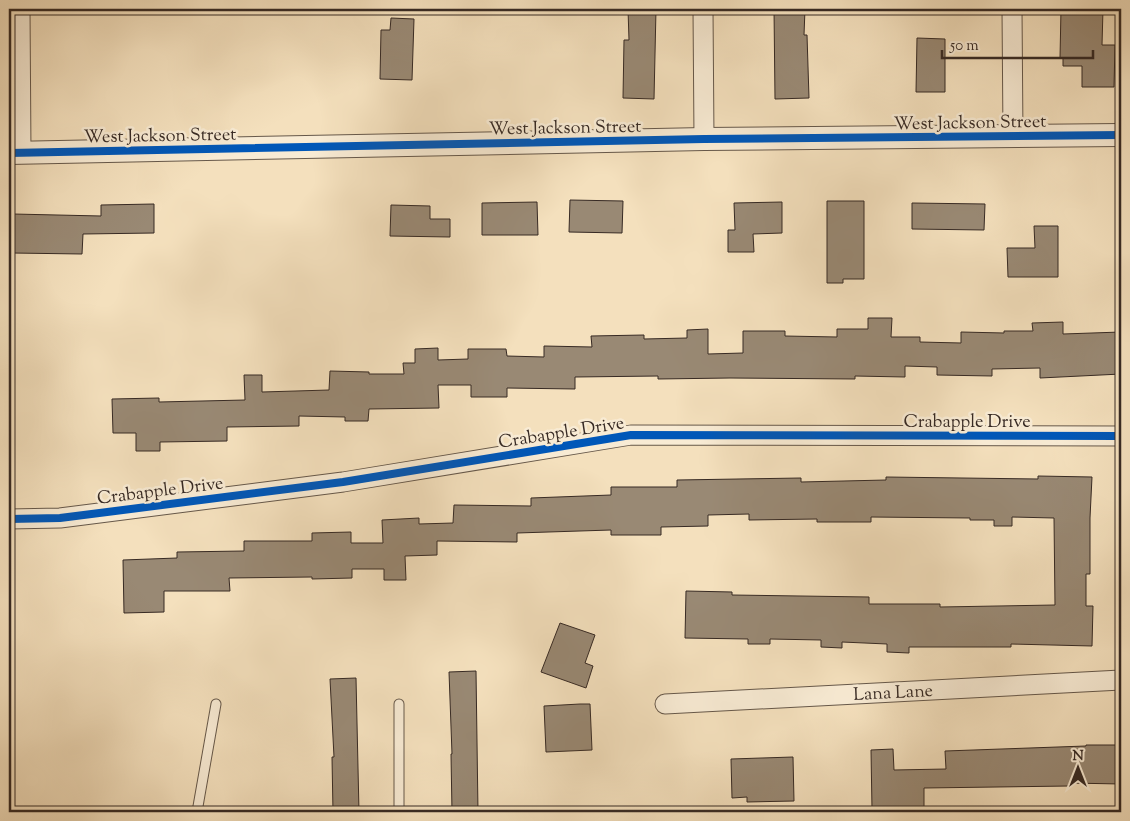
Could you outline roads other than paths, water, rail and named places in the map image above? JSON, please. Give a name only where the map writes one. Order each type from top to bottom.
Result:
[{"type":"street","points":[[15,153],[20,9]]},
{"type":"street","points":[[703,9],[704,139]]},
{"type":"street","points":[[1012,9],[1014,136]]},
{"type":"street","name":"West Jackson Street","points":[[15,153],[704,139],[1121,135]]},
{"type":"street","name":"Crabapple Drive","points":[[9,520],[60,518],[343,482],[631,435],[1121,436]]},
{"type":"street","name":"Lana Lane","points":[[665,704],[1121,680]]},
{"type":"lane","points":[[197,812],[216,704]]},
{"type":"lane","points":[[398,704],[398,812]]}]
